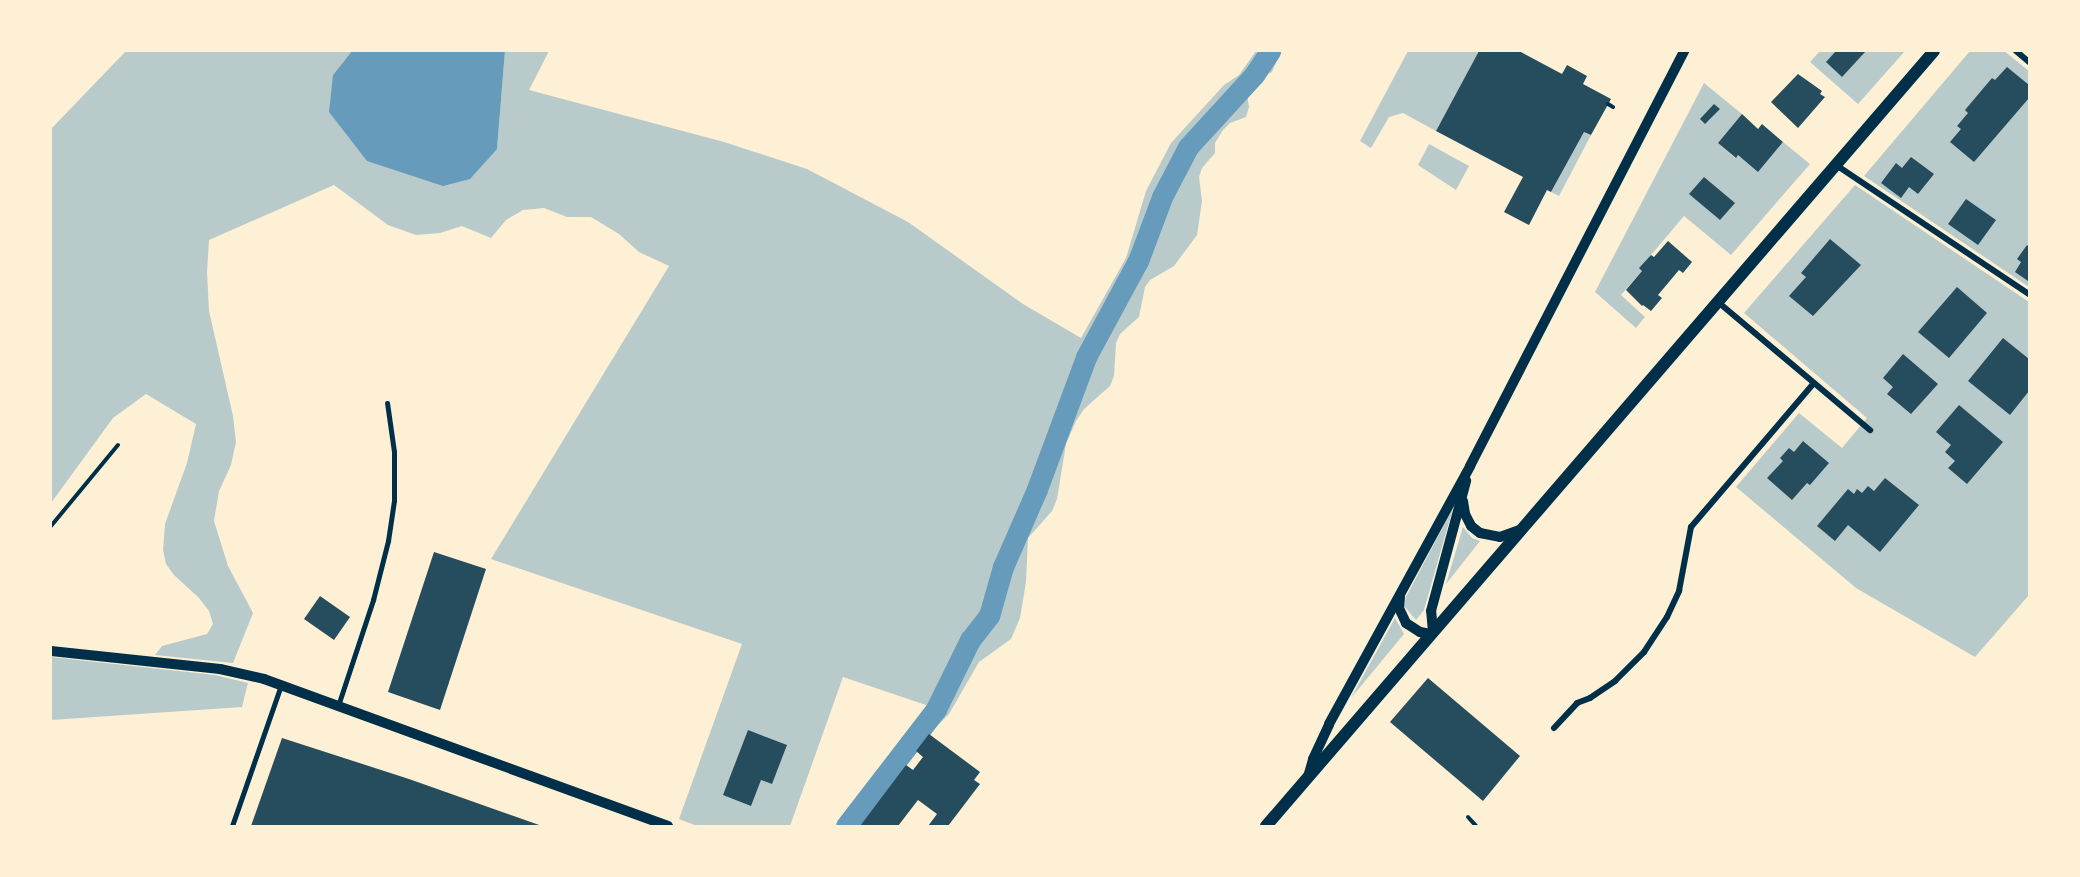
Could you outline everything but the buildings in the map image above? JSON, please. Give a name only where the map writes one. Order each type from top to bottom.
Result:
[{"type":"main road","points":[[1266,826],[1934,51]]},
{"type":"street","points":[[1308,777],[1324,733],[1470,466],[1684,51]]},
{"type":"street","points":[[2016,51],[2029,62]]},
{"type":"street","points":[[1835,165],[2029,294]]},
{"type":"street","points":[[1718,302],[1870,430]]},
{"type":"street","points":[[1554,728],[1577,703],[1590,698],[1615,681],[1644,652],[1676,598],[1683,576],[1691,527],[1814,383]]},
{"type":"street","points":[[1402,591],[1399,609],[1406,623],[1420,632],[1432,633],[1431,611],[1470,466]]},
{"type":"street","points":[[1462,497],[1465,514],[1471,526],[1480,533],[1500,537],[1519,530]]},
{"type":"street","points":[[51,651],[220,669],[281,685],[668,826]]},
{"type":"lane","points":[[338,706],[373,600],[388,541],[394,501],[394,452],[387,403]]},
{"type":"lane","points":[[232,826],[281,685]]},
{"type":"path","points":[[51,526],[118,445]]},
{"type":"path","points":[[1468,817],[1476,826]]},
{"type":"shaded area","points":[[126,51],[352,51],[333,75],[497,149],[505,51],[549,51],[529,90],[724,142],[807,169],[908,222],[1023,304],[1081,338],[1126,258],[1146,191],[1171,143],[1224,85],[1239,75],[1256,51],[1281,51],[1272,72],[1256,80],[1247,94],[1249,107],[1246,117],[1230,123],[1223,130],[1215,143],[1215,153],[1202,168],[1199,177],[1202,201],[1197,235],[1174,266],[1150,280],[1145,287],[1139,317],[1120,334],[1116,343],[1114,376],[1110,386],[1084,409],[1076,421],[1066,444],[1057,499],[1052,511],[1028,538],[1026,582],[1020,618],[1011,639],[979,662],[949,714],[929,734],[860,826],[839,826],[929,706],[843,677],[790,826],[697,826],[679,819],[742,644],[491,559],[669,266],[639,252],[619,234],[591,217],[567,217],[544,208],[523,210],[506,220],[491,238],[462,226],[440,233],[416,235],[388,225],[334,185],[209,240],[207,272],[209,311],[233,416],[236,442],[231,465],[219,491],[214,521],[228,566],[253,613],[233,663],[155,655],[162,646],[207,634],[213,624],[209,611],[199,598],[174,575],[166,564],[163,550],[165,524],[187,463],[196,424],[146,394],[113,418],[51,503],[51,129]]},
{"type":"shaded area","points":[[1408,51],[1479,52],[1436,131],[1403,113],[1389,117],[1371,148],[1360,141]]},
{"type":"shaded area","points":[[1820,51],[1905,51],[1858,104],[1810,62]]},
{"type":"shaded area","points":[[1970,51],[2004,51],[2029,71],[2029,287],[1864,176]]},
{"type":"shaded area","points":[[1704,83],[1742,114],[1718,143],[1735,158],[1738,155],[1758,171],[1783,142],[1810,164],[1731,255],[1684,216],[1640,268],[1642,271],[1621,295],[1645,317],[1636,328],[1595,292]]},
{"type":"shaded area","points":[[1584,132],[1591,135],[1559,196],[1551,192]]},
{"type":"shaded area","points":[[1429,144],[1469,166],[1456,190],[1418,165]]},
{"type":"shaded area","points":[[1855,185],[2029,302],[2029,595],[1975,657],[1856,588],[1736,487],[1799,413],[1842,448],[1867,418],[1744,313]]},
{"type":"shaded area","points":[[1453,508],[1424,610],[1416,620],[1404,606],[1406,597]]},
{"type":"shaded area","points":[[1463,527],[1472,538],[1480,541],[1446,584]]},
{"type":"shaded area","points":[[1395,618],[1404,634],[1351,698]]},
{"type":"shaded area","points":[[51,657],[215,675],[248,683],[242,707],[51,720]]},
{"type":"water","points":[[352,51],[505,51],[497,149],[470,179],[443,186],[367,161],[329,112],[333,75]]},
{"type":"waterway","points":[[846,826],[936,709],[970,640],[989,616],[1003,567],[1037,489],[1086,357],[1138,261],[1162,197],[1188,147],[1254,75],[1270,51]]}]
